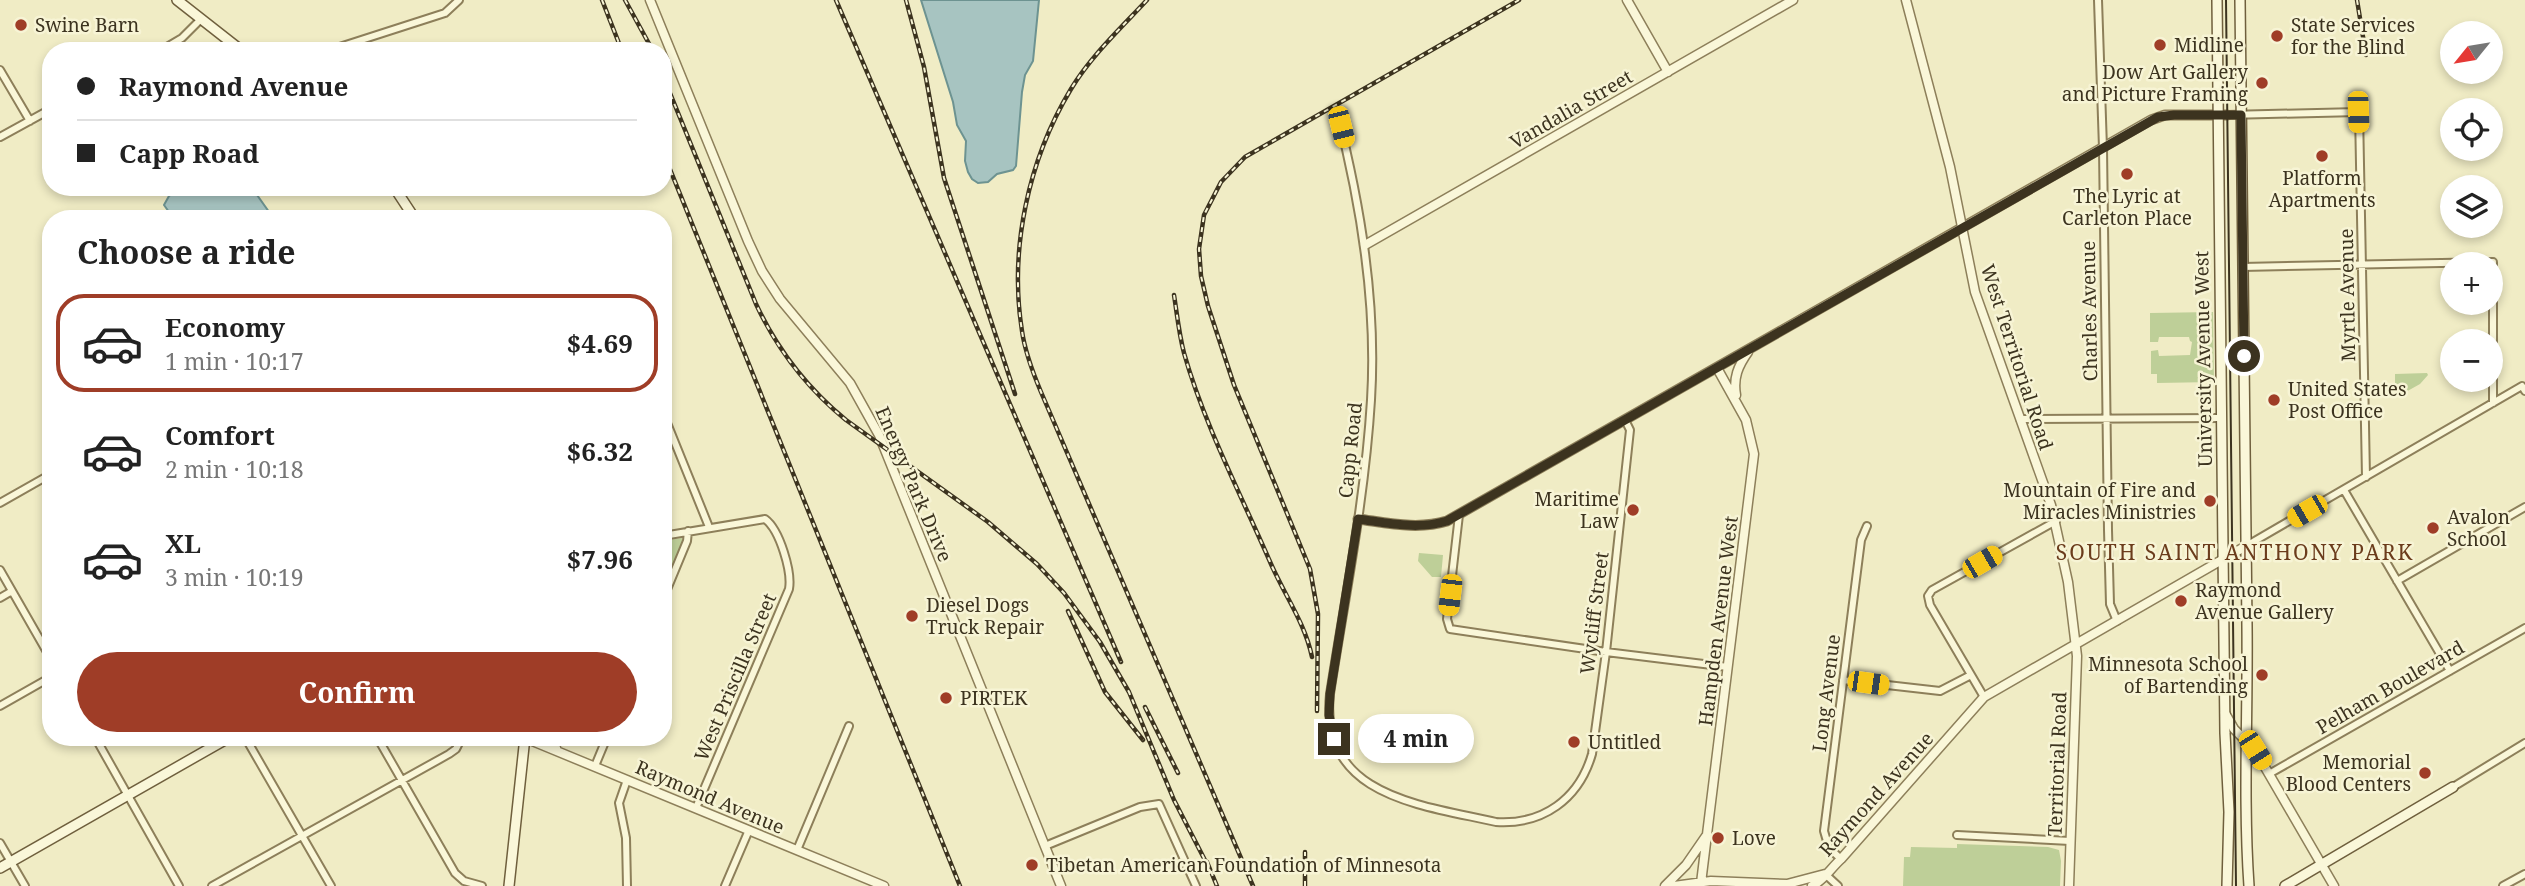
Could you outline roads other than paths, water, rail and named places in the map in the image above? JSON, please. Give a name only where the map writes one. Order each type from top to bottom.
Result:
[{"type":"main road","points":[[177,0],[230,42]]},
{"type":"main road","name":"University Avenue West","points":[[2217,0],[2223,115],[2221,418],[2229,812],[2227,886]]},
{"type":"main road","name":"University Avenue West","points":[[2240,0],[2246,837],[2249,886]]},
{"type":"main road","points":[[0,868],[214,746]]},
{"type":"main road","points":[[509,886],[523,746]]},
{"type":"main road","points":[[2285,886],[2453,787]]},
{"type":"street","points":[[355,42],[445,13],[459,0]]},
{"type":"street","name":"Energy Park Drive","points":[[650,0],[667,42]]},
{"type":"street","points":[[1627,0],[1668,72]]},
{"type":"street","name":"Vandalia Street","points":[[1365,245],[1793,0]]},
{"type":"street","name":"West Territorial Road","points":[[1906,0],[1945,146],[1975,292],[2056,520],[2076,643]]},
{"type":"street","name":"Charles Avenue","points":[[2098,0],[2110,604],[2117,621]]},
{"type":"street","points":[[176,42],[201,19]]},
{"type":"street","name":"Energy Park Drive","points":[[672,54],[762,271],[790,312],[850,383],[879,435],[1061,886]]},
{"type":"street","points":[[0,70],[30,121]]},
{"type":"street","name":"Capp Road","points":[[1337,112],[1365,245],[1371,313],[1372,380],[1368,450],[1329,702],[1331,727],[1344,760],[1369,785],[1391,796],[1496,822],[1530,820],[1542,816],[1563,802]]},
{"type":"street","name":"Myrtle Avenue","points":[[2241,115],[2358,112],[2366,477]]},
{"type":"street","points":[[0,137],[42,114]]},
{"type":"street","points":[[1358,519],[1412,526],[1436,525],[1459,515],[2158,117],[2241,115]]},
{"type":"street","points":[[2242,267],[2493,262],[2493,403]]},
{"type":"street","points":[[1736,401],[1734,385],[1738,368],[1752,347]]},
{"type":"street","name":"Hampden Avenue West","points":[[1703,885],[1754,454],[1746,420],[1717,368]]},
{"type":"street","name":"Raymond Avenue","points":[[1812,886],[1821,881],[1984,697],[2493,403],[2524,388]]},
{"type":"street","points":[[2020,419],[2221,418]]},
{"type":"street","name":"Wycliff Street","points":[[1563,802],[1583,777],[1592,754],[1630,430],[1625,420]]},
{"type":"street","points":[[672,435],[709,527],[672,534]]},
{"type":"street","points":[[0,503],[42,479]]},
{"type":"street","points":[[2344,490],[2450,671]]},
{"type":"street","points":[[2397,581],[2525,508]]},
{"type":"street","points":[[1459,515],[1447,619],[1450,629],[1728,667]]},
{"type":"street","name":"West Priscilla Street","points":[[696,808],[789,589],[790,569],[772,527],[765,519],[709,527]]},
{"type":"street","points":[[1984,697],[1930,605],[1928,596],[1932,590],[2056,520]]},
{"type":"street","name":"Long Avenue","points":[[1841,859],[1829,848],[1824,831],[1861,540],[1867,526]]},
{"type":"street","points":[[672,577],[687,541],[688,531]]},
{"type":"street","points":[[0,570],[42,643]]},
{"type":"street","points":[[0,598],[12,591]]},
{"type":"street","name":"Pelham Boulevard","points":[[2270,774],[2525,628]]},
{"type":"street","name":"Territorial Road","points":[[2068,886],[2076,643]]},
{"type":"street","points":[[1843,680],[1940,691],[1971,675]]},
{"type":"street","points":[[0,706],[42,682]]},
{"type":"street","points":[[2225,713],[2234,729],[2246,740],[2270,774],[2333,883]]},
{"type":"street","points":[[797,850],[849,726]]},
{"type":"street","points":[[2453,787],[2525,743]]},
{"type":"street","points":[[100,746],[179,886]]},
{"type":"street","points":[[250,746],[331,886]]},
{"type":"street","points":[[383,746],[456,873],[464,881],[482,886]]},
{"type":"street","points":[[212,886],[453,752],[457,746]]},
{"type":"street","name":"Raymond Avenue","points":[[546,746],[884,886]]},
{"type":"street","points":[[555,746],[561,752]]},
{"type":"street","points":[[595,766],[603,746]]},
{"type":"street","points":[[627,780],[620,803],[625,829],[627,886]]},
{"type":"street","points":[[1045,846],[1140,807],[1159,804],[1196,886]]},
{"type":"street","points":[[725,886],[749,830]]},
{"type":"street","points":[[1665,886],[1686,866],[1708,833]]},
{"type":"street","points":[[1957,835],[2070,841]]},
{"type":"street","points":[[0,843],[25,886]]},
{"type":"street","points":[[1825,874],[1839,886]]},
{"type":"street","name":"Raymond Avenue","points":[[1674,886],[1703,885],[1711,881],[1776,885],[1825,874]]},
{"type":"street","points":[[2503,886],[2525,874]]},
{"type":"water","points":[[921,0],[1039,0],[1033,61],[1025,75],[1022,92],[1016,166],[1013,170],[997,174],[988,182],[978,183],[968,172],[965,161],[966,141],[957,125],[953,102]]},
{"type":"water","points":[[169,196],[258,196],[268,210],[168,210],[164,205]]},
{"type":"tram line","points":[[2226,0],[2236,886]]},
{"type":"railway","points":[[602,0],[618,42]]},
{"type":"railway","points":[[625,0],[648,42]]},
{"type":"railway","points":[[836,0],[1121,662]]},
{"type":"railway","points":[[906,0],[924,67],[944,178],[1015,394]]},
{"type":"railway","points":[[1147,0],[1079,77],[1043,145],[1033,175],[1020,238],[1018,269],[1022,331],[1041,392],[1253,886]]},
{"type":"railway","points":[[1317,711],[1318,614],[1310,569],[1234,385],[1208,306],[1201,276],[1199,249],[1204,215],[1221,182],[1245,157],[1519,0]]},
{"type":"railway","points":[[2357,0],[2366,55]]},
{"type":"railway","points":[[672,98],[756,304],[784,353],[806,382],[846,420],[988,522],[1037,564],[1064,593],[1100,642],[1129,692],[1174,800],[1210,870]]},
{"type":"railway","points":[[672,174],[960,886]]},
{"type":"railway","points":[[1174,295],[1179,331],[1192,380],[1224,460],[1300,621],[1312,657]]},
{"type":"railway","points":[[1068,611],[1105,692],[1143,740]]},
{"type":"railway","points":[[1145,707],[1178,773]]},
{"type":"railway","points":[[1305,852],[1305,886]]},
{"type":"railway","points":[[1207,862],[1217,886]]},
{"type":"place","name":"Swine Barn","points":[[21,25]]},
{"type":"place","name":"State Services for the Blind","points":[[2277,36]]},
{"type":"place","name":"Midline","points":[[2160,45]]},
{"type":"place","name":"Dow Art Gallery and Picture Framing","points":[[2262,83]]},
{"type":"place","name":"Platform Apartments","points":[[2322,156]]},
{"type":"place","name":"The Lyric at Carleton Place","points":[[2127,174]]},
{"type":"place","name":"United States Post Office","points":[[2274,400]]},
{"type":"place","name":"Mountain of Fire and Miracles Ministries","points":[[2210,501]]},
{"type":"place","name":"Maritime Law","points":[[1633,510]]},
{"type":"place","name":"Avalon School","points":[[2433,528]]},
{"type":"place","name":"Raymond Avenue Gallery","points":[[2181,601]]},
{"type":"place","name":"Diesel Dogs Truck Repair","points":[[912,616]]},
{"type":"place","name":"Minnesota School of Bartending","points":[[2262,675]]},
{"type":"place","name":"PIRTEK","points":[[946,698]]},
{"type":"place","name":"Untitled","points":[[1574,742]]},
{"type":"place","name":"Memorial Blood Centers","points":[[2425,773]]},
{"type":"place","name":"Love","points":[[1718,838]]},
{"type":"place","name":"Tibetan American Foundation of Minnesota","points":[[1032,865]]},
{"type":"district","name":"SOUTH SAINT ANTHONY PARK","points":[[2235,553]]}]
